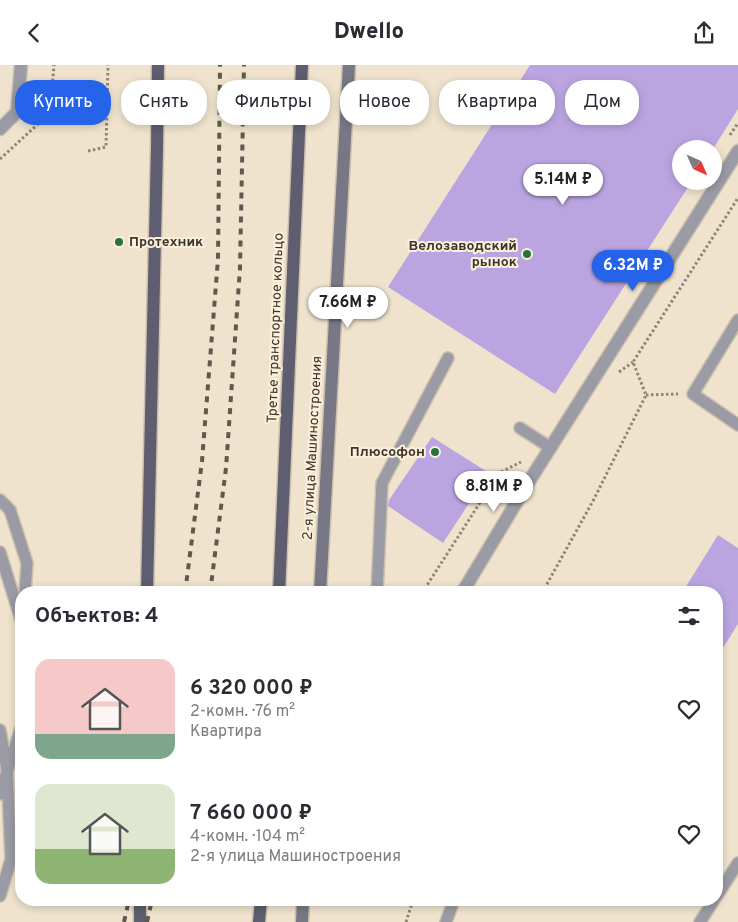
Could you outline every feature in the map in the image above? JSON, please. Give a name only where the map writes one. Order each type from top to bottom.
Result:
[{"type":"main road","points":[[147,586],[158,65]]},
{"type":"main road","name":"Третье транспортное кольцо","points":[[279,586],[302,65]]},
{"type":"main road","name":"2-я улица Машиностроения","points":[[320,586],[350,65]]},
{"type":"main road","points":[[140,906],[140,922]]},
{"type":"main road","points":[[259,922],[260,906]]},
{"type":"main road","points":[[302,922],[303,906]]},
{"type":"street","points":[[0,129],[18,112],[20,65]]},
{"type":"street","points":[[466,586],[550,448],[738,151]]},
{"type":"lane","points":[[738,320],[693,394],[738,425]]},
{"type":"lane","points":[[377,586],[382,483],[448,359]]},
{"type":"lane","points":[[520,428],[550,448]]},
{"type":"lane","points":[[0,500],[10,510],[27,563],[25,586]]},
{"type":"lane","points":[[0,552],[15,601]]},
{"type":"lane","points":[[0,730],[7,770],[11,859],[0,896]]},
{"type":"lane","points":[[0,794],[15,746]]},
{"type":"lane","points":[[723,886],[738,863]]},
{"type":"lane","points":[[446,922],[452,906]]},
{"type":"lane","points":[[700,922],[710,906]]},
{"type":"path","points":[[0,159],[50,113],[54,65]]},
{"type":"path","points":[[88,151],[106,147],[108,65]]},
{"type":"path","points":[[546,586],[593,501],[646,395],[633,362],[738,198]]},
{"type":"path","points":[[646,395],[693,394]]},
{"type":"path","points":[[426,586],[498,473],[523,461],[536,439]]},
{"type":"path","points":[[406,922],[411,906]]},
{"type":"building","name":"Велозаводский рынок","points":[[530,65],[738,65],[738,109],[719,140],[672,140],[672,190],[686,190],[555,394],[388,287],[492,125],[555,125],[555,80],[520,80]]},
{"type":"building","points":[[432,437],[489,473],[443,543],[388,506],[389,500]]},
{"type":"building","points":[[718,535],[738,548],[738,624],[723,648],[723,586],[686,586]]},
{"type":"railway","points":[[186,586],[202,461],[218,259],[220,65]]},
{"type":"railway","points":[[211,586],[226,468],[240,268],[244,65]]},
{"type":"railway","points":[[124,922],[128,906]]},
{"type":"railway","points":[[147,922],[151,906]]},
{"type":"place","name":"Протехник","points":[[119,242]]},
{"type":"place","name":"Велозаводский рынок","points":[[527,254]]},
{"type":"place","name":"Плюсофон","points":[[435,452]]}]
